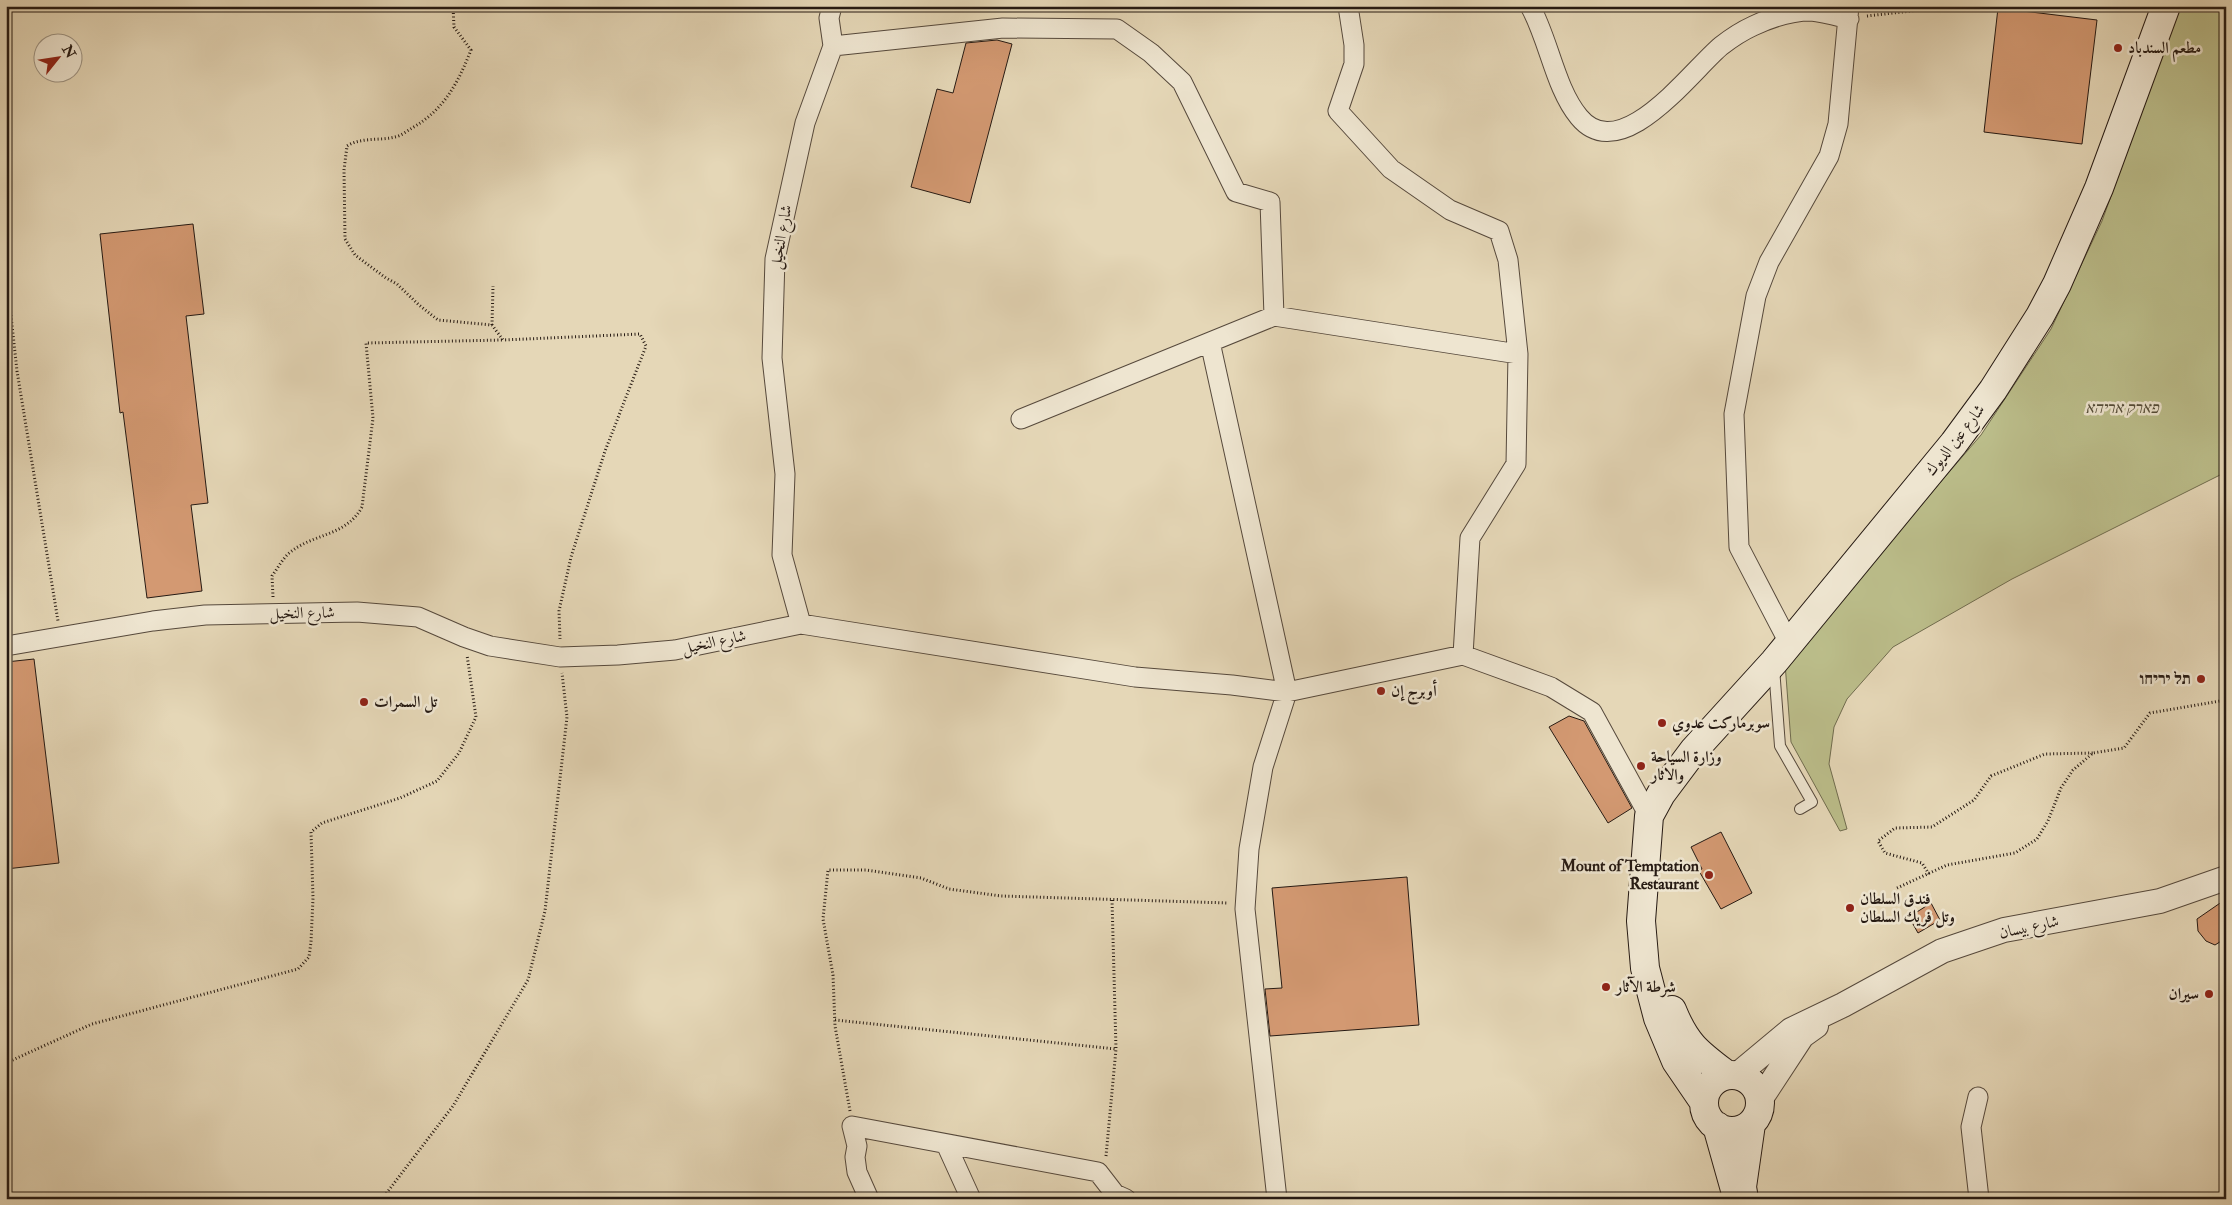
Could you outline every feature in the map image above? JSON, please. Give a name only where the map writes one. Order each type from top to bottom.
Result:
[{"type":"main road","name":"شارع عين الديوك","points":[[1649,816],[1661,794],[1694,750],[1781,652],[1960,436],[1993,390],[2040,316],[2057,284],[2099,188],[2166,6]]},
{"type":"main road","points":[[1649,816],[1641,921],[1645,968],[1658,1018],[1676,1061],[1704,1102]]},
{"type":"main road","points":[[1641,921],[1665,994],[1679,1027],[1694,1050],[1732,1075],[1753,1084],[1756,1112],[1742,1187],[1744,1199]]},
{"type":"main road","points":[[1732,1075],[1711,1084],[1706,1092],[1704,1102],[1705,1111],[1717,1126],[1737,1199]]},
{"type":"main road","points":[[1717,1126],[1735,1131],[1756,1112]]},
{"type":"street","name":"شارع النخيل","points":[[6,646],[153,621],[197,616],[357,612],[418,616],[464,637],[490,646],[560,657],[618,655],[675,650],[801,624],[782,555],[785,474],[772,358],[775,259],[805,123],[832,46],[830,18],[832,6]]},
{"type":"street","points":[[1348,6],[1354,44],[1354,64],[1338,111],[1391,169],[1450,210],[1499,231],[1508,260],[1518,354],[1516,464],[1470,538],[1463,655]]},
{"type":"street","points":[[1530,6],[1546,40],[1566,99],[1580,118],[1596,130],[1612,132],[1629,128],[1683,85],[1722,45],[1752,27],[1776,16],[1811,11],[1849,12],[1838,124],[1829,156],[1769,262],[1759,288],[1734,414],[1739,548],[1781,652]]},
{"type":"street","points":[[832,46],[1003,28],[1117,30],[1151,53],[1182,82],[1236,192],[1270,202],[1274,316]]},
{"type":"street","points":[[1021,419],[1274,316],[1518,354]]},
{"type":"street","points":[[1210,342],[1287,692],[1263,767],[1249,849],[1246,904],[1277,1199]]},
{"type":"street","points":[[801,624],[1135,677],[1232,685],[1287,692],[1463,655],[1552,688],[1592,712],[1649,816]]},
{"type":"street","name":"شارع بيسان","points":[[1732,1075],[1791,1030],[1843,1005],[1942,950],[2004,930],[2160,901],[2226,878]]},
{"type":"street","name":"شارع بيسان","points":[[1756,1112],[1802,1036],[1843,1005]]},
{"type":"street","points":[[1978,1097],[1971,1127],[1979,1199]]},
{"type":"street","points":[[868,1199],[857,1172],[855,1157],[857,1146],[852,1126],[1098,1172],[1115,1194],[1126,1199]]},
{"type":"street","points":[[946,1144],[972,1199]]},
{"type":"lane","points":[[1781,652],[1780,746],[1812,802],[1800,809]]},
{"type":"path","points":[[453,6],[454,27],[471,50],[458,83],[438,109],[421,123],[397,137],[356,140],[347,146],[344,170],[344,239],[355,255],[397,284],[419,306],[438,320],[492,325]]},
{"type":"path","points":[[1849,12],[1954,6]]},
{"type":"path","points":[[6,270],[16,371],[61,636]]},
{"type":"path","points":[[493,286],[492,325],[503,340]]},
{"type":"path","points":[[274,614],[272,576],[288,554],[307,543],[344,527],[356,518],[362,507],[374,418],[366,343],[640,334],[646,346],[605,451],[571,558],[559,611],[560,657],[567,717],[545,911],[528,980],[453,1106],[382,1199]]},
{"type":"path","points":[[6,1063],[92,1024],[298,969],[308,957],[311,942],[313,898],[312,832],[322,823],[400,798],[437,781],[459,753],[476,717],[464,637]]},
{"type":"path","points":[[1929,874],[1922,863],[1885,853],[1878,841],[1895,828],[1932,827],[1974,800],[1991,776],[2046,754],[2093,753],[2124,748],[2150,713],[2226,700]]},
{"type":"path","points":[[1897,888],[1947,865],[2015,853],[2037,839],[2048,821],[2061,788],[2074,770],[2093,753]]},
{"type":"path","points":[[852,1126],[835,1020],[833,975],[823,919],[828,870],[866,870],[921,878],[948,889],[1002,896],[1246,904]]},
{"type":"path","points":[[1104,1180],[1116,1048],[1112,900]]},
{"type":"path","points":[[835,1020],[1116,1048]]},
{"type":"green space","name":"פארק אריהא","points":[[2180,6],[2226,6],[2226,472],[2012,579],[1893,647],[1847,699],[1834,727],[1829,764],[1847,829],[1840,831],[1791,742],[1785,663],[1981,435],[2051,329],[2102,221]]},
{"type":"building","points":[[1998,8],[2097,20],[2082,144],[1984,132]]},
{"type":"building","points":[[997,40],[1012,44],[970,203],[911,187],[937,89],[953,93],[966,43]]},
{"type":"building","points":[[193,224],[204,314],[186,316],[208,503],[191,505],[202,591],[147,598],[123,412],[120,413],[100,234]]},
{"type":"building","points":[[34,659],[59,863],[6,869],[6,662]]},
{"type":"building","points":[[1569,716],[1584,721],[1632,808],[1608,823],[1549,727]]},
{"type":"building","points":[[1721,832],[1752,893],[1721,909],[1699,871],[1702,869],[1691,847]]},
{"type":"building","points":[[1407,877],[1419,1025],[1270,1036],[1265,989],[1282,988],[1272,888]]},
{"type":"building","points":[[2226,899],[2226,938],[2215,945],[2206,941],[2198,931],[2197,919]]},
{"type":"building","points":[[1931,903],[1940,920],[1918,933],[1909,917]]},
{"type":"place","name":"مطعم السندباد","points":[[2118,48]]},
{"type":"place","name":"תל יריחו","points":[[2201,679]]},
{"type":"place","name":"أوبرج إن","points":[[1381,691]]},
{"type":"place","name":"تل السمرات","points":[[364,702]]},
{"type":"place","name":"سوبرماركت عدوي","points":[[1662,723]]},
{"type":"place","name":"وزارة السياحة والاثار","points":[[1641,766]]},
{"type":"place","name":"Mount of Temptation Restaurant","points":[[1709,875]]},
{"type":"place","name":"فندق السلطان وتل فريك السلطان","points":[[1850,908]]},
{"type":"place","name":"شرطة الآثار","points":[[1606,987]]},
{"type":"place","name":"سيران","points":[[2209,994]]}]
